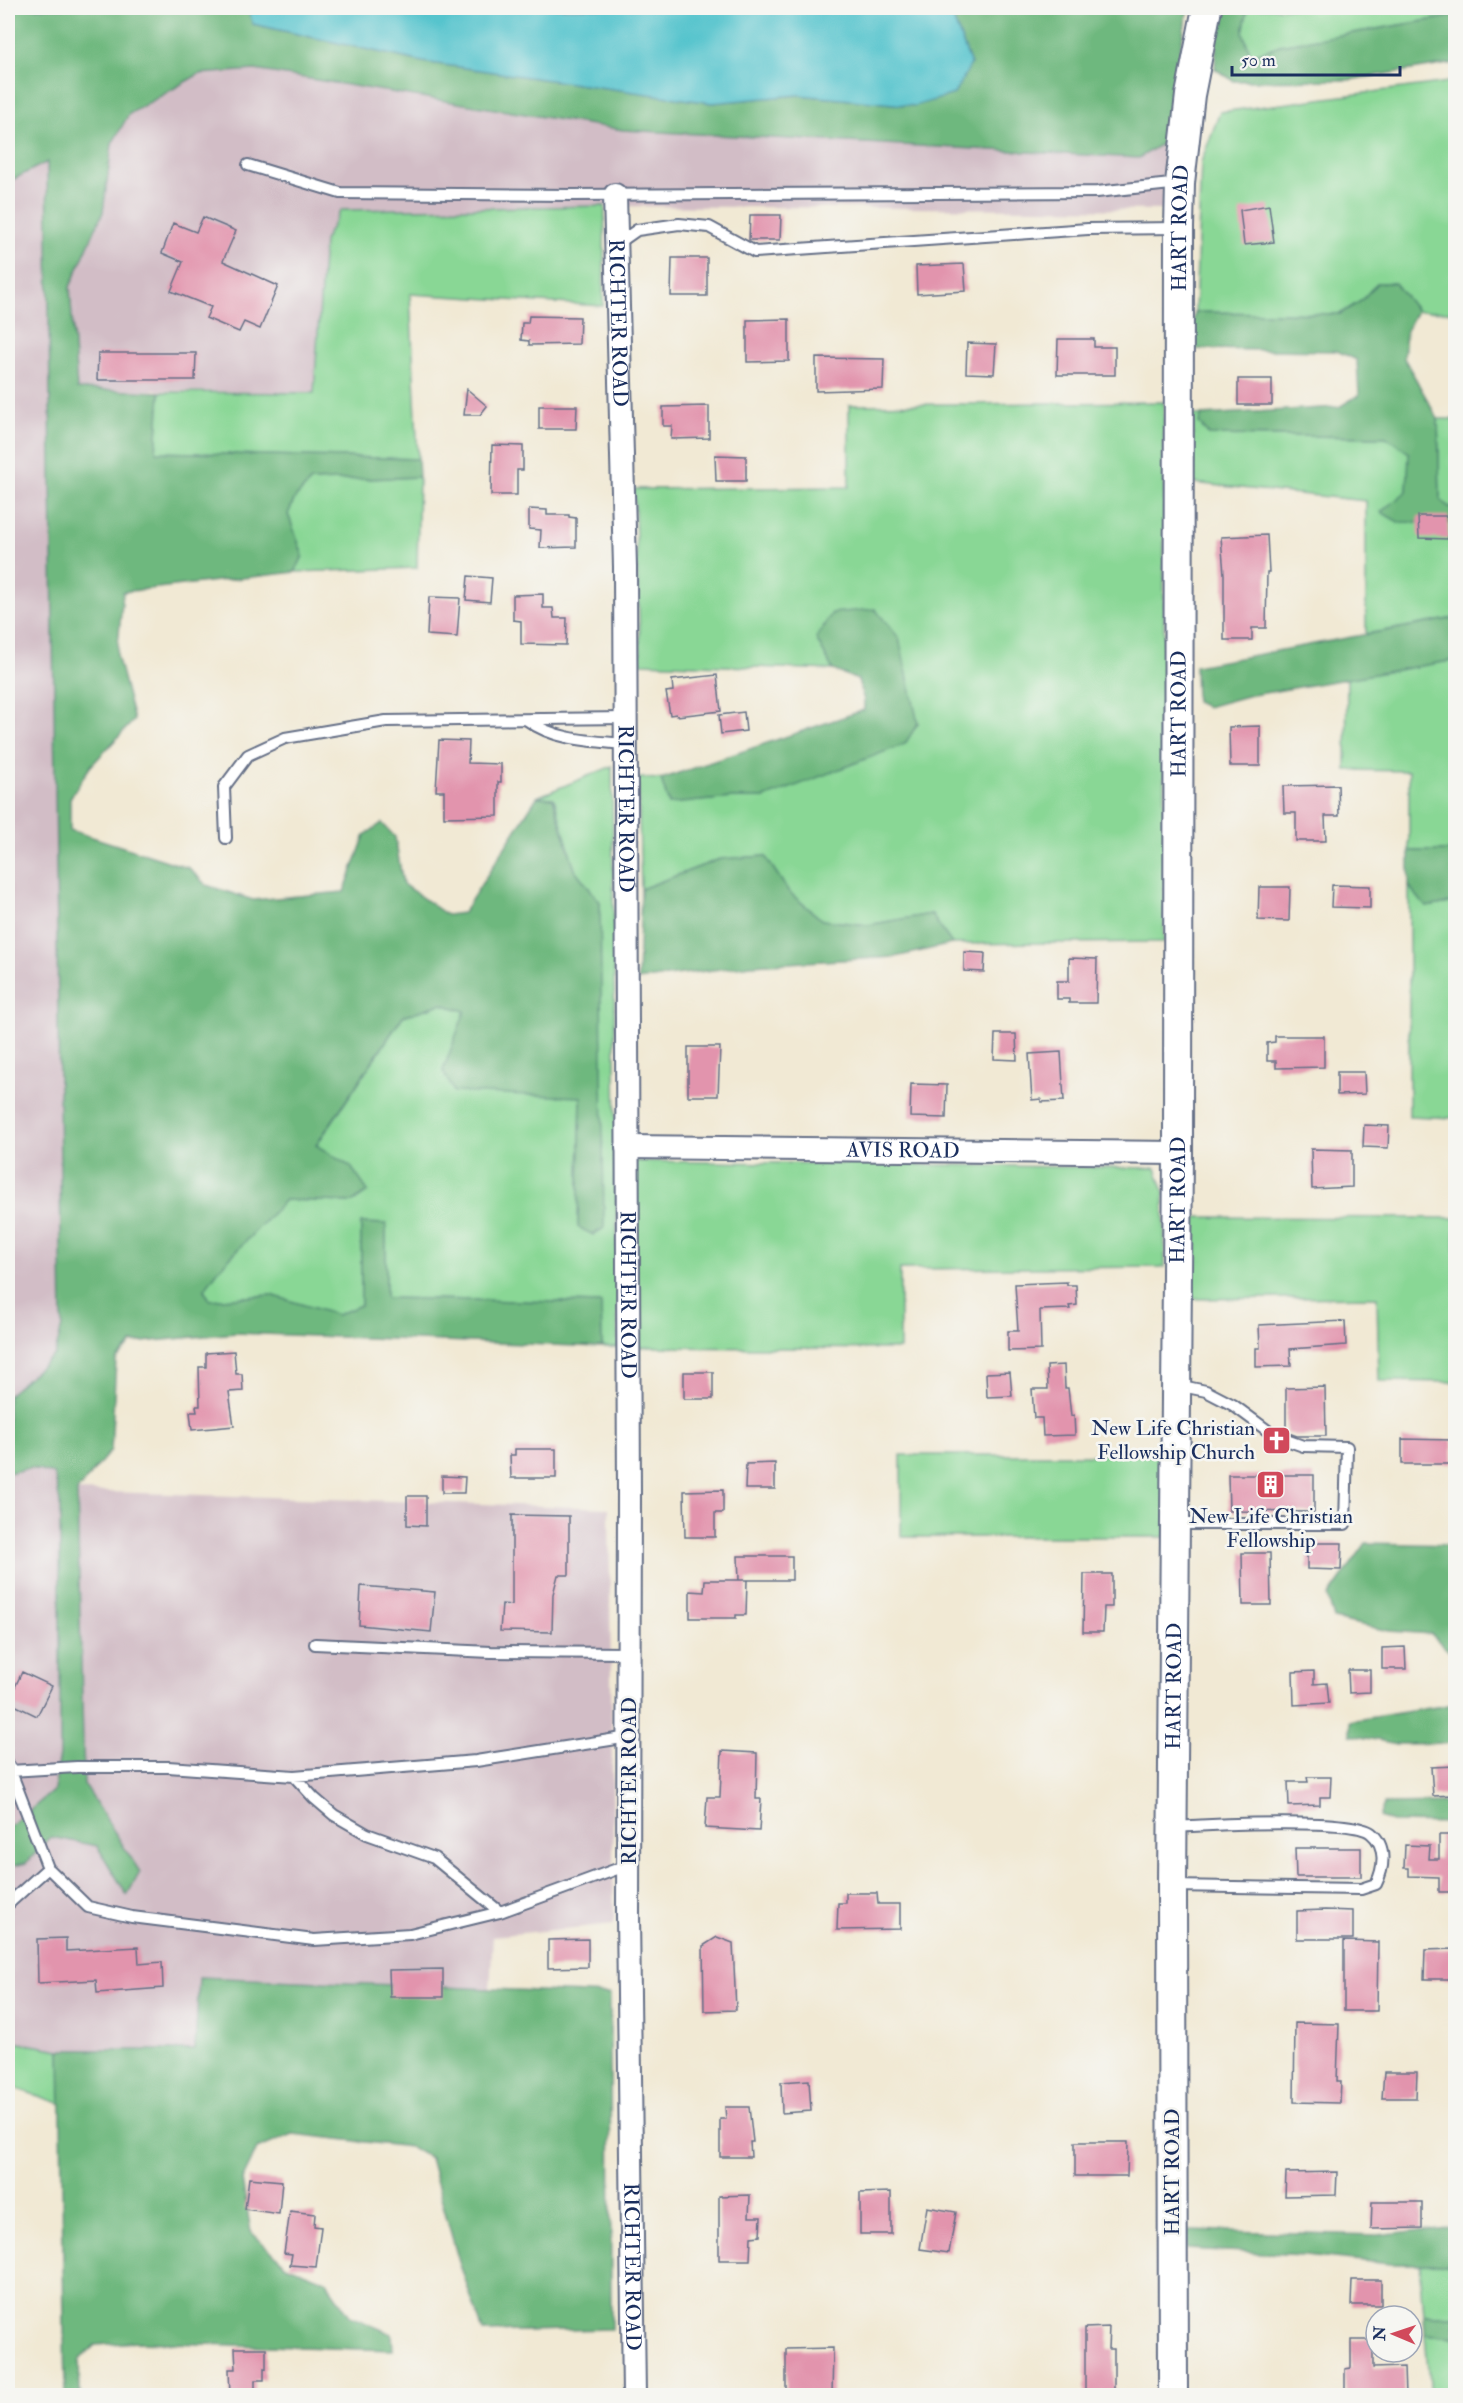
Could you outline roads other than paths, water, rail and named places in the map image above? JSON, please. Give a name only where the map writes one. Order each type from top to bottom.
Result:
[{"type":"street","name":"HART ROAD","points":[[1173,2396],[1172,1886],[1178,1153],[1179,228],[1180,183],[1190,95],[1207,8]]},
{"type":"street","name":"RICHTER ROAD","points":[[615,195],[622,404],[627,744],[628,1865],[634,2396]]},
{"type":"street","name":"AVIS ROAD","points":[[627,1147],[1178,1153]]},
{"type":"lane","points":[[248,165],[340,193],[615,195],[1097,192],[1180,183]]},
{"type":"lane","points":[[617,244],[637,230],[678,224],[709,227],[755,252],[1088,228],[1179,228]]},
{"type":"lane","points":[[226,838],[224,787],[248,755],[285,738],[386,721],[626,718]]},
{"type":"lane","points":[[527,720],[541,730],[585,741],[627,744]]},
{"type":"lane","points":[[1174,1524],[1345,1524],[1347,1447],[1303,1446],[1293,1443],[1275,1436],[1233,1405],[1206,1391],[1177,1385]]},
{"type":"lane","points":[[315,1644],[490,1652],[629,1653]]},
{"type":"lane","points":[[628,1865],[500,1912],[410,1934],[314,1940],[132,1917],[88,1907],[48,1868],[9,1767],[168,1767],[294,1776],[476,1761],[629,1737]]},
{"type":"lane","points":[[294,1776],[334,1815],[366,1834],[434,1858],[500,1912]]},
{"type":"lane","points":[[1172,1886],[1361,1888],[1376,1884],[1382,1871],[1383,1856],[1378,1842],[1370,1832],[1354,1827],[1270,1824],[1173,1827]]},
{"type":"lane","points":[[8,1904],[48,1868]]},
{"type":"water","points":[[247,8],[949,8],[971,64],[954,94],[915,106],[798,95],[712,103],[423,62],[253,24]]},
{"type":"place","name":"New Life Christian Fellowship Church","points":[[1276,1440]]},
{"type":"place","name":"New Life Christian Fellowship","points":[[1271,1485]]}]
